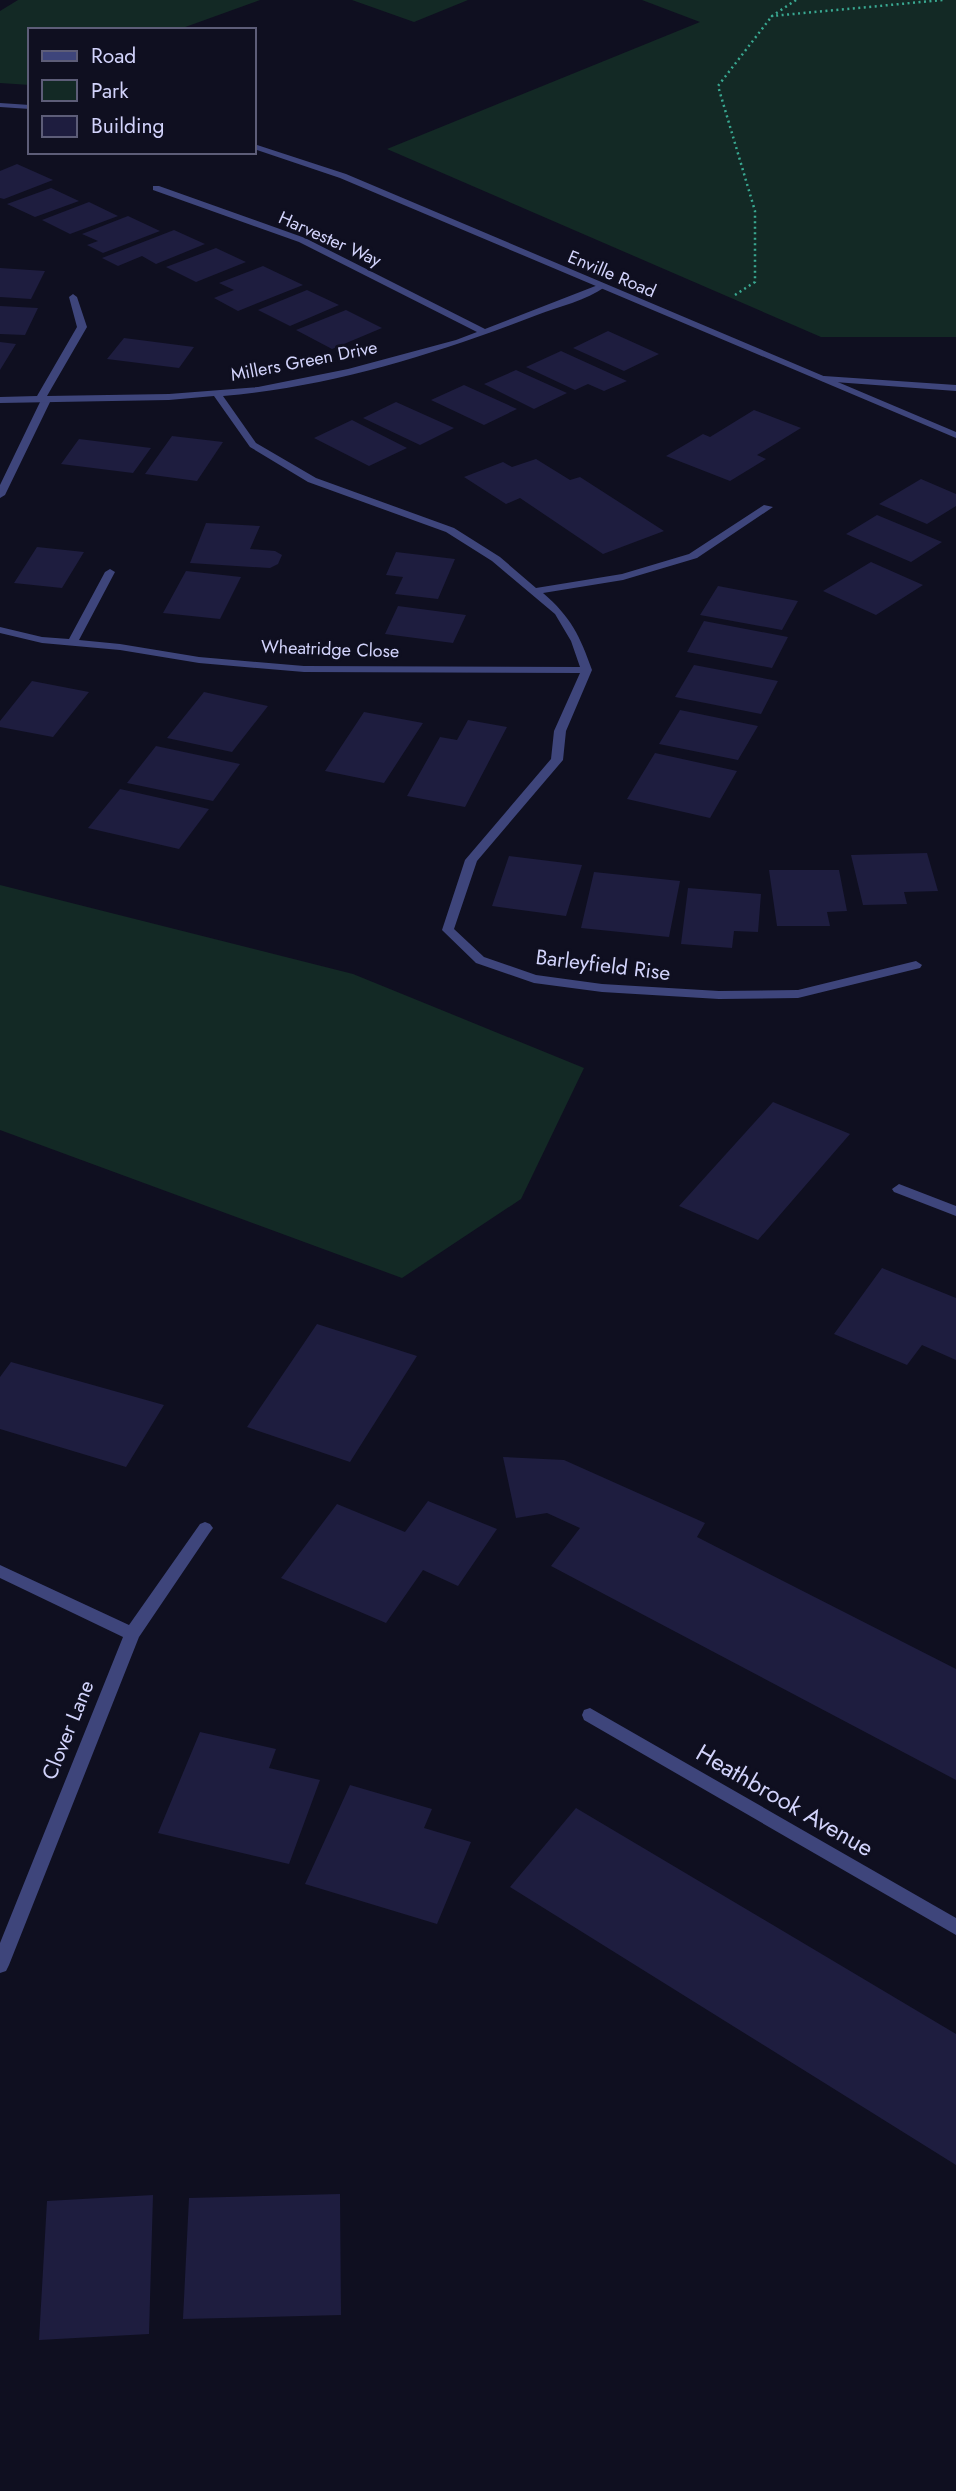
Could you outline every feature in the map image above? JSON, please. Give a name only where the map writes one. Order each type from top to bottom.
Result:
[{"type":"street","points":[[0,105],[28,107]]},
{"type":"street","name":"Enville Road","points":[[256,147],[343,176],[956,435]]},
{"type":"street","name":"Harvester Way","points":[[156,188],[302,240],[485,331]]},
{"type":"street","name":"Millers Green Drive","points":[[0,400],[258,390],[349,372],[459,342],[601,287]]},
{"type":"street","points":[[0,495],[43,400],[82,327],[73,297]]},
{"type":"street","points":[[824,379],[956,388]]},
{"type":"street","points":[[216,393],[253,445],[312,480],[450,530],[496,558],[559,612],[576,640],[587,670]]},
{"type":"street","points":[[535,591],[623,577],[694,556],[768,507]]},
{"type":"street","points":[[72,643],[110,572]]},
{"type":"street","name":"Wheatridge Close","points":[[0,630],[42,640],[120,647],[199,660],[304,669],[587,670]]},
{"type":"street","name":"Barleyfield Rise","points":[[587,670],[560,731],[556,760],[471,860],[448,930],[480,960],[534,979],[602,988],[719,995],[798,994],[916,965]]},
{"type":"street","points":[[899,1189],[956,1211]]},
{"type":"street","name":"Clover Lane","points":[[0,1965],[132,1634],[205,1528]]},
{"type":"street","points":[[0,1571],[132,1634]]},
{"type":"street","name":"Heathbrook Avenue","points":[[590,1716],[956,1927]]},
{"type":"path","points":[[690,324],[755,282],[755,211],[718,86],[772,16],[796,0]]},
{"type":"path","points":[[772,16],[943,0]]},
{"type":"green space","points":[[18,0],[260,0],[183,28],[28,28],[28,85],[0,83],[0,11]]},
{"type":"green space","points":[[352,0],[468,0],[414,22]]},
{"type":"green space","points":[[642,0],[956,0],[956,337],[821,337],[387,149],[700,22]]},
{"type":"green space","points":[[0,885],[353,974],[584,1068],[521,1199],[402,1278],[0,1130]]},
{"type":"building","points":[[17,164],[53,180],[4,199],[0,198],[0,171]]},
{"type":"building","points":[[51,188],[79,201],[35,217],[7,204]]},
{"type":"building","points":[[89,202],[118,216],[70,234],[42,220]]},
{"type":"building","points":[[128,216],[160,231],[103,253],[87,245],[98,241],[82,234]]},
{"type":"building","points":[[174,230],[205,244],[156,264],[142,256],[118,266],[102,258]]},
{"type":"building","points":[[216,248],[246,262],[196,282],[166,267]]},
{"type":"building","points":[[263,266],[303,285],[238,311],[214,298],[234,290],[219,283]]},
{"type":"building","points":[[0,268],[45,271],[31,299],[0,297]]},
{"type":"building","points":[[307,290],[339,305],[290,326],[258,310]]},
{"type":"building","points":[[0,306],[38,308],[25,335],[0,334]]},
{"type":"building","points":[[346,310],[382,328],[332,349],[296,330]]},
{"type":"building","points":[[608,331],[659,354],[624,371],[573,348]]},
{"type":"building","points":[[124,338],[194,347],[179,368],[107,359]]},
{"type":"building","points":[[0,342],[16,344],[0,370]]},
{"type":"building","points":[[561,351],[627,381],[604,391],[588,384],[575,390],[526,367]]},
{"type":"building","points":[[516,370],[567,393],[534,409],[484,384]]},
{"type":"building","points":[[464,385],[517,409],[484,425],[431,400]]},
{"type":"building","points":[[396,402],[454,428],[420,445],[363,418]]},
{"type":"building","points":[[754,410],[801,428],[757,455],[766,459],[730,481],[666,456],[703,434],[710,437]]},
{"type":"building","points":[[352,420],[407,448],[369,466],[314,438]]},
{"type":"building","points":[[172,436],[223,442],[197,481],[145,474]]},
{"type":"building","points":[[79,439],[151,448],[133,473],[61,464]]},
{"type":"building","points":[[536,459],[570,480],[580,477],[664,531],[603,554],[520,498],[506,504],[464,477],[503,462],[512,467]]},
{"type":"building","points":[[921,479],[956,494],[956,506],[927,524],[879,504]]},
{"type":"building","points":[[877,515],[942,542],[911,562],[846,534]]},
{"type":"building","points":[[206,523],[260,526],[250,549],[275,551],[282,555],[278,564],[270,568],[190,563]]},
{"type":"building","points":[[37,547],[84,552],[62,588],[14,583]]},
{"type":"building","points":[[396,552],[455,559],[438,599],[395,594],[403,577],[386,575]]},
{"type":"building","points":[[871,562],[923,585],[876,615],[823,591]]},
{"type":"building","points":[[186,571],[241,577],[220,619],[163,613]]},
{"type":"building","points":[[718,586],[798,601],[782,630],[700,615]]},
{"type":"building","points":[[398,606],[466,615],[453,643],[385,634]]},
{"type":"building","points":[[704,621],[788,637],[772,668],[687,652]]},
{"type":"building","points":[[694,665],[778,681],[761,714],[675,697]]},
{"type":"building","points":[[32,681],[89,692],[53,737],[0,727],[0,721]]},
{"type":"building","points":[[204,692],[268,706],[232,752],[167,738]]},
{"type":"building","points":[[680,710],[758,726],[738,760],[659,744]]},
{"type":"building","points":[[364,712],[423,723],[384,783],[325,771]]},
{"type":"building","points":[[468,720],[507,727],[465,807],[407,796],[440,737],[457,740]]},
{"type":"building","points":[[156,746],[240,764],[213,801],[127,783]]},
{"type":"building","points":[[655,753],[737,771],[710,818],[627,799]]},
{"type":"building","points":[[120,789],[209,809],[179,849],[88,828]]},
{"type":"building","points":[[927,853],[938,891],[904,892],[907,904],[863,905],[851,855]]},
{"type":"building","points":[[509,856],[582,865],[566,916],[492,906]]},
{"type":"building","points":[[769,870],[839,870],[847,911],[827,912],[830,926],[777,926]]},
{"type":"building","points":[[594,872],[680,881],[669,937],[581,928]]},
{"type":"building","points":[[688,888],[761,894],[758,932],[734,931],[732,948],[681,944]]},
{"type":"building","points":[[773,1102],[850,1134],[758,1240],[679,1206]]},
{"type":"building","points":[[882,1268],[956,1298],[956,1360],[922,1345],[907,1365],[834,1334]]},
{"type":"building","points":[[317,1324],[417,1356],[350,1462],[247,1427]]},
{"type":"building","points":[[11,1362],[164,1405],[126,1467],[0,1429],[0,1377]]},
{"type":"building","points":[[503,1457],[564,1460],[705,1523],[697,1537],[956,1669],[956,1780],[551,1566],[580,1528],[547,1513],[516,1518]]},
{"type":"building","points":[[428,1501],[497,1529],[458,1586],[423,1570],[386,1623],[281,1578],[337,1504],[405,1532]]},
{"type":"building","points":[[200,1732],[276,1749],[269,1768],[320,1780],[289,1864],[158,1833]]},
{"type":"building","points":[[350,1785],[432,1809],[424,1828],[471,1842],[437,1924],[305,1884]]},
{"type":"building","points":[[576,1808],[956,2034],[956,2165],[510,1887]]},
{"type":"building","points":[[340,2194],[341,2315],[183,2319],[189,2198]]},
{"type":"building","points":[[153,2195],[149,2334],[39,2340],[47,2201]]}]
